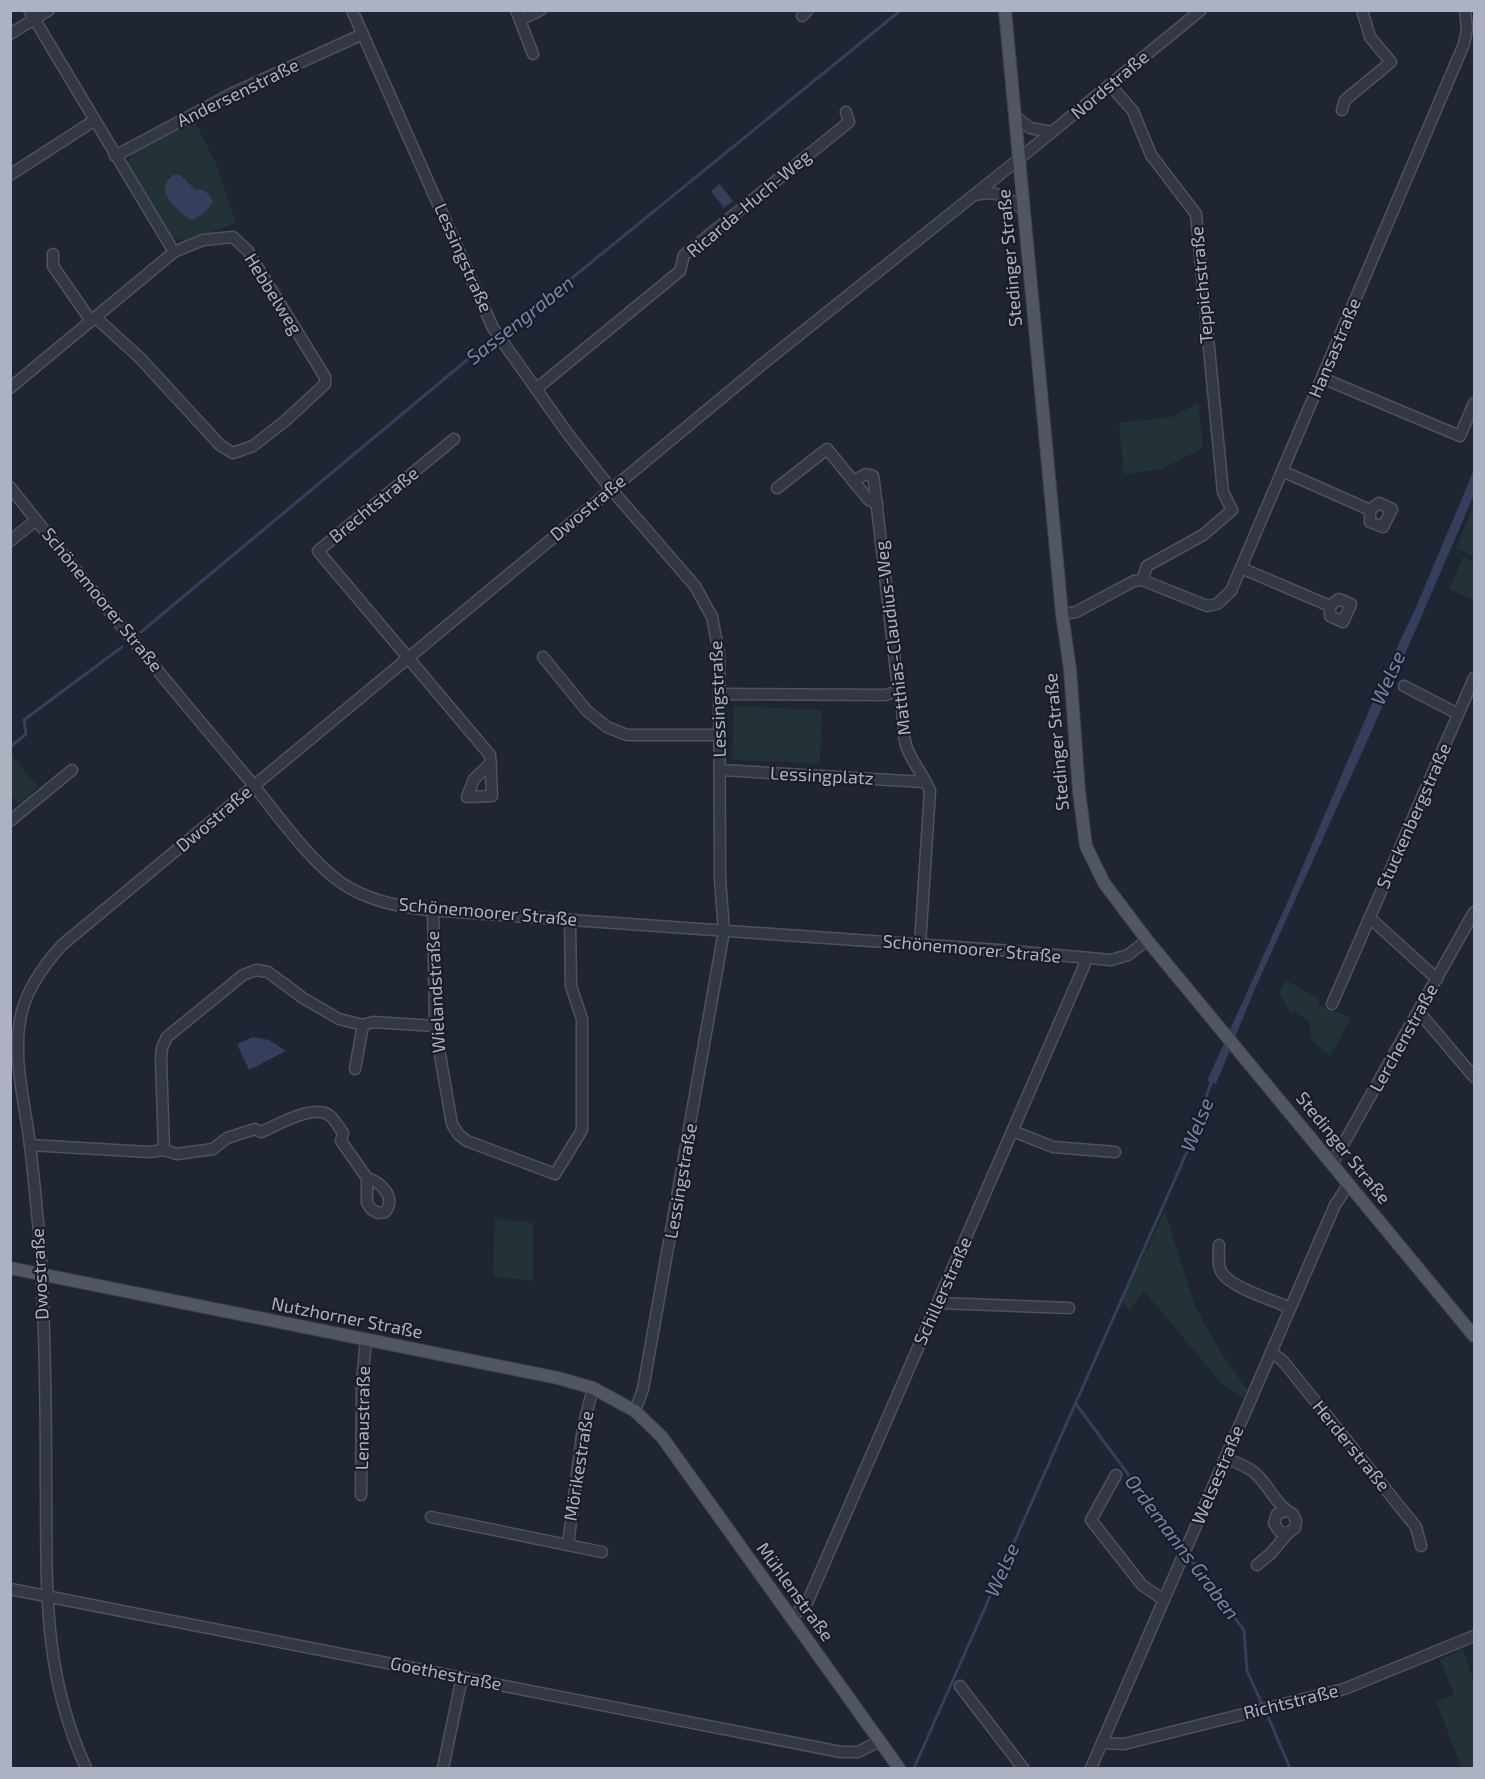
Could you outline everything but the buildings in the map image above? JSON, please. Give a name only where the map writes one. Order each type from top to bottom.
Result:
[{"type":"main road","name":"Stedinger Straße","points":[[1005,10],[1086,846],[1093,865],[1104,883],[1147,940],[1474,1336]]},
{"type":"main road","name":"Nutzhorner Straße","points":[[10,1268],[533,1372],[593,1388],[635,1411],[662,1437]]},
{"type":"main road","name":"Mühlenstraße","points":[[662,1437],[899,1768]]},
{"type":"street","points":[[10,34],[31,15],[49,10]]},
{"type":"street","name":"Lessingstraße","points":[[352,10],[494,328],[568,434],[611,489],[695,586],[712,617],[719,654],[720,879],[724,931],[643,1389],[635,1411]]},
{"type":"street","points":[[533,54],[518,15],[541,10]]},
{"type":"street","name":"Nordstraße","points":[[1019,159],[1201,10]]},
{"type":"street","points":[[1342,110],[1345,100],[1391,62],[1370,37],[1362,10]]},
{"type":"street","name":"Hansastraße","points":[[1142,580],[1207,606],[1217,604],[1231,591],[1464,44],[1467,29],[1465,10]]},
{"type":"street","points":[[10,388],[174,252],[31,15]]},
{"type":"street","name":"Andersenstraße","points":[[115,156],[233,93],[363,34]]},
{"type":"street","name":"Teppichstraße","points":[[1110,85],[1133,111],[1151,155],[1196,214],[1223,492],[1232,510],[1203,535],[1147,566],[1142,580]]},
{"type":"street","name":"Ricarda-Huch-Weg","points":[[536,389],[680,271],[684,255],[849,122],[846,112]]},
{"type":"street","points":[[1015,116],[1030,128],[1052,132]]},
{"type":"street","points":[[10,175],[95,120]]},
{"type":"street","name":"Dwostraße","points":[[86,1768],[69,1728],[55,1674],[50,1640],[41,1274],[30,1145],[15,1079],[19,1052],[16,1013],[45,964],[62,945],[759,367],[1019,159]]},
{"type":"street","points":[[975,195],[1001,194],[1024,211]]},
{"type":"street","name":"Hebbelweg","points":[[93,320],[140,358],[220,445],[233,453],[253,446],[285,421],[325,384],[325,377],[248,251],[233,237],[203,240],[174,252]]},
{"type":"street","points":[[52,254],[53,266],[93,320]]},
{"type":"street","points":[[1322,378],[1460,436],[1474,403]]},
{"type":"street","name":"Brechtstraße","points":[[408,658],[318,552],[454,439]]},
{"type":"street","points":[[777,488],[826,449],[868,500],[877,504]]},
{"type":"street","points":[[1282,471],[1370,510]]},
{"type":"street","name":"Matthias-Claudius-Weg","points":[[853,481],[866,474],[873,476],[897,680],[896,692],[900,699],[906,747],[923,774],[924,782],[930,791],[920,944]]},
{"type":"street","name":"Schönemoorer Straße","points":[[10,487],[317,861],[345,885],[376,901],[411,909],[920,944],[1085,958],[1119,959],[1147,940]]},
{"type":"street","points":[[10,541],[36,520]]},
{"type":"street","points":[[1241,567],[1330,606]]},
{"type":"street","points":[[1062,614],[1076,612],[1134,581],[1142,580]]},
{"type":"street","points":[[543,657],[587,711],[607,728],[627,735],[720,735]]},
{"type":"street","points":[[408,658],[489,755],[491,763]]},
{"type":"street","name":"Stuckenbergstraße","points":[[1332,1004],[1474,678]]},
{"type":"street","points":[[1404,686],[1458,714]]},
{"type":"street","points":[[720,694],[885,695],[896,692]]},
{"type":"street","points":[[11,819],[72,770]]},
{"type":"street","name":"Lessingplatz","points":[[721,770],[924,782]]},
{"type":"street","name":"Wielandstraße","points":[[433,910],[435,1026],[448,1112],[452,1124],[459,1135],[467,1141],[555,1174],[582,1130],[582,1019],[571,986],[570,920]]},
{"type":"street","name":"Lerchenstraße","points":[[1332,1164],[1474,912]]},
{"type":"street","points":[[1370,918],[1437,979]]},
{"type":"street","name":"Schillerstraße","points":[[791,1618],[807,1603],[1013,1131],[1084,966],[1085,958]]},
{"type":"street","points":[[164,1150],[162,1048],[167,1037],[243,975],[256,970],[268,972],[303,998],[339,1019],[363,1025],[372,1022],[435,1026]]},
{"type":"street","points":[[1419,1012],[1474,1077]]},
{"type":"street","points":[[356,1069],[363,1025]]},
{"type":"street","points":[[30,1145],[150,1152],[164,1150],[177,1154],[213,1149],[227,1138],[255,1129],[261,1132],[310,1112],[320,1111],[330,1115],[343,1133],[341,1141],[368,1178]]},
{"type":"street","points":[[1013,1131],[1053,1148],[1115,1152]]},
{"type":"street","name":"Welsestraße","points":[[1091,1768],[1335,1205],[1349,1184]]},
{"type":"street","points":[[1219,1245],[1218,1258],[1221,1272],[1231,1282],[1290,1308]]},
{"type":"street","points":[[938,1303],[1069,1308]]},
{"type":"street","name":"Lenaustraße","points":[[361,1495],[362,1382],[366,1340]]},
{"type":"street","name":"Herderstraße","points":[[1271,1352],[1283,1361],[1416,1527],[1421,1545]]},
{"type":"street","name":"Mörikestraße","points":[[568,1545],[583,1426],[593,1388]]},
{"type":"street","points":[[1225,1458],[1252,1470],[1266,1483],[1286,1511],[1293,1514],[1296,1521],[1294,1528],[1257,1565]]},
{"type":"street","points":[[1116,1475],[1091,1520],[1142,1585],[1164,1600]]},
{"type":"street","points":[[1286,1511],[1277,1514],[1274,1523],[1279,1531],[1288,1533]]},
{"type":"street","name":"Mörikestraße","points":[[431,1517],[602,1552]]},
{"type":"street","name":"Goethestraße","points":[[10,1589],[841,1752],[858,1752],[880,1742]]},
{"type":"street","name":"Richtstraße","points":[[1102,1743],[1124,1744],[1344,1689],[1474,1636]]},
{"type":"street","points":[[443,1768],[462,1677]]},
{"type":"street","points":[[960,1686],[1023,1768]]},
{"type":"shaded area","points":[[193,118],[217,166],[236,223],[185,241],[172,237],[127,163],[131,156],[146,143]]},
{"type":"shaded area","points":[[1198,403],[1203,448],[1162,469],[1124,474],[1119,423],[1172,417]]},
{"type":"shaded area","points":[[1474,504],[1474,557],[1456,548]]},
{"type":"shaded area","points":[[1463,557],[1474,562],[1474,600],[1449,589]]},
{"type":"shaded area","points":[[734,706],[822,710],[820,763],[732,760]]},
{"type":"shaded area","points":[[11,754],[38,787],[19,805],[11,795]]},
{"type":"shaded area","points":[[1287,981],[1319,999],[1319,1005],[1351,1018],[1330,1056],[1311,1039],[1310,1023],[1295,1010],[1291,1013],[1279,992]]},
{"type":"shaded area","points":[[1165,1212],[1195,1306],[1218,1348],[1247,1390],[1243,1397],[1223,1385],[1144,1291],[1129,1310],[1121,1301]]},
{"type":"shaded area","points":[[495,1219],[533,1223],[533,1281],[493,1276]]},
{"type":"shaded area","points":[[1463,1649],[1474,1683],[1474,1768],[1462,1768],[1436,1702],[1454,1694],[1440,1660]]},
{"type":"water","points":[[173,175],[180,175],[195,189],[204,191],[210,196],[213,202],[206,211],[190,220],[173,205],[165,187]]},
{"type":"water","points":[[720,184],[733,201],[724,208],[711,191]]},
{"type":"water","points":[[1474,470],[1474,495],[1377,719],[1254,991],[1216,1084],[1207,1081],[1287,903]]},
{"type":"water","points":[[253,1037],[269,1040],[286,1051],[249,1070],[237,1044]]},
{"type":"waterway","name":"Sassengraben","points":[[502,335],[901,10]]},
{"type":"waterway","name":"Sassengraben","points":[[141,632],[496,338]]},
{"type":"waterway","name":"Sassengraben","points":[[10,747],[26,734],[24,720],[122,647]]},
{"type":"waterway","name":"Welse","points":[[914,1768],[1190,1145],[1212,1080]]},
{"type":"waterway","name":"Ordemanns Graben","points":[[1076,1404],[1182,1547]]},
{"type":"waterway","name":"Ordemanns Graben","points":[[1186,1553],[1244,1630],[1247,1671],[1263,1706]]},
{"type":"waterway","name":"Ordemanns Graben","points":[[1266,1712],[1290,1768]]}]
